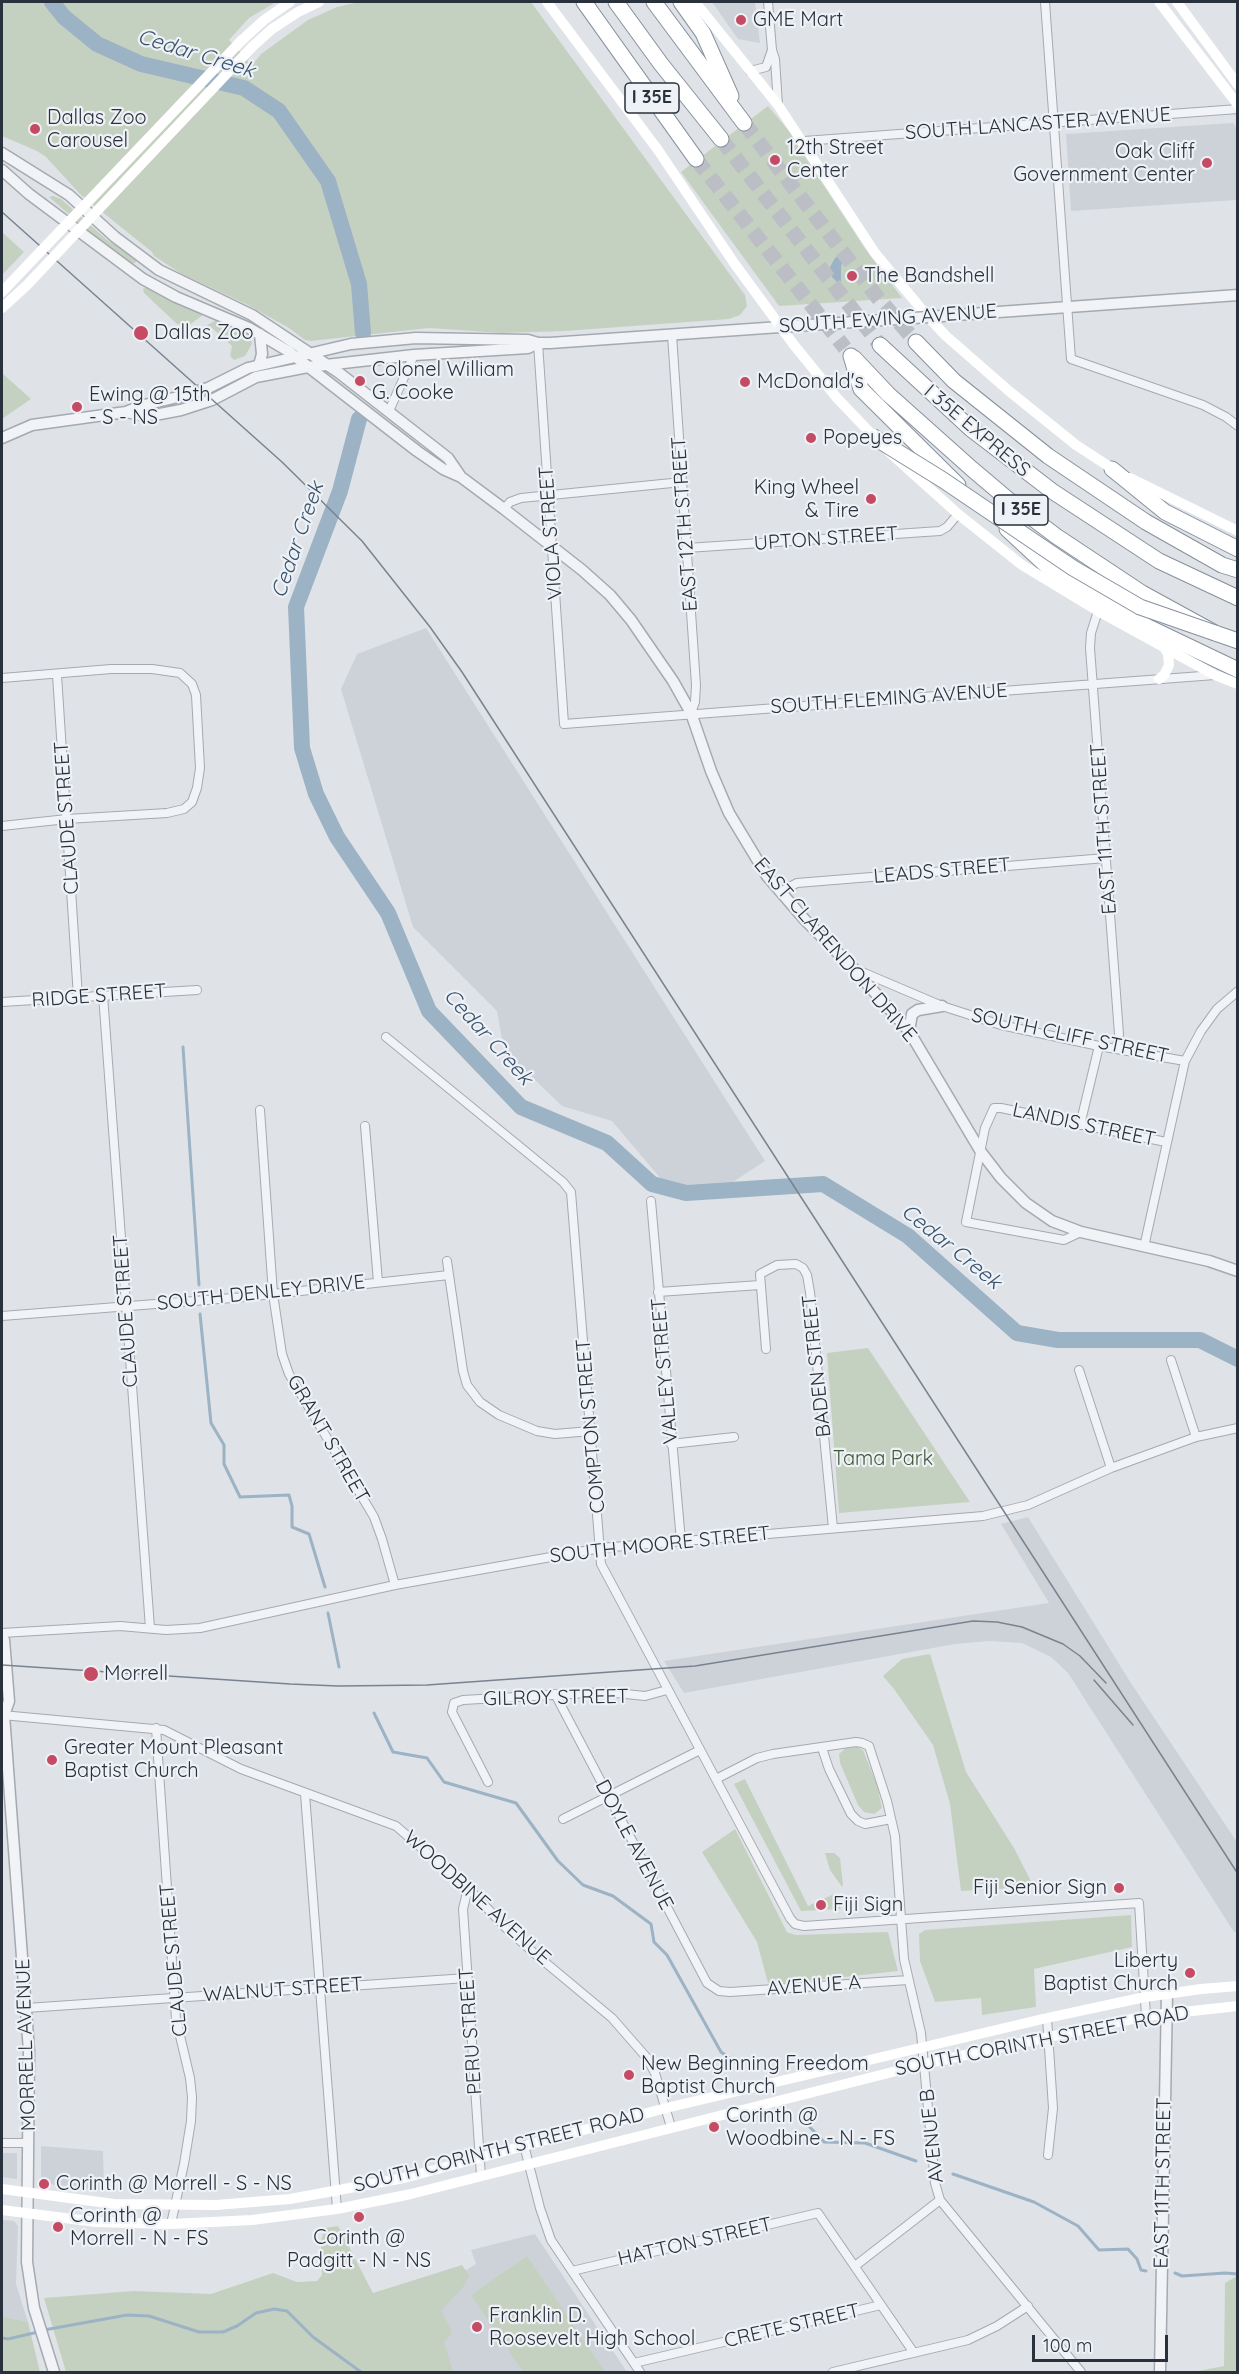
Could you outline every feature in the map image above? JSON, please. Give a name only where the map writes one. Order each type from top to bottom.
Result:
[{"type":"highway","name":"I 35E","points":[[584,2],[696,159]]},
{"type":"highway","points":[[616,2],[661,64],[721,139]]},
{"type":"highway","name":"I 35E","points":[[654,2],[744,123],[703,33],[681,2]]},
{"type":"highway","points":[[916,342],[954,381],[1048,456],[1146,522],[1222,565],[1238,570]]},
{"type":"highway","name":"I 35E EXPRESS","points":[[880,345],[971,429],[1052,491],[1159,561],[1238,598]]},
{"type":"highway","name":"I 35E","points":[[1238,641],[1215,633],[1142,593],[1011,502],[888,394],[848,352],[861,389],[935,464],[1048,567],[1148,627],[1238,670]]},
{"type":"highway","points":[[872,436],[943,480],[1073,568],[1140,607],[1215,633]]},
{"type":"highway","points":[[1112,469],[1165,512],[1238,549]]},
{"type":"main road","points":[[2,292],[241,41],[264,20],[290,2]]},
{"type":"main road","points":[[2,308],[27,285],[252,47],[272,29],[319,2]]},
{"type":"main road","points":[[547,2],[658,150],[780,327],[837,398],[872,436],[957,514],[1022,565],[1098,611],[1215,675],[1238,684]]},
{"type":"main road","points":[[556,14],[561,2]]},
{"type":"main road","points":[[695,2],[804,141],[876,253],[946,336],[1076,445],[1112,469],[1238,531]]},
{"type":"main road","points":[[1159,2],[1238,107]]},
{"type":"main road","points":[[1177,2],[1238,85]]},
{"type":"main road","points":[[1159,679],[1167,671],[1168,665],[1168,654],[1164,647]]},
{"type":"main road","name":"SOUTH CORINTH STREET ROAD","points":[[2,2189],[114,2204],[216,2205],[290,2199],[404,2178],[666,2108],[922,2046],[1145,1997],[1238,1986]]},
{"type":"main road","name":"SOUTH CORINTH STREET ROAD","points":[[2,2210],[96,2222],[171,2224],[337,2210],[411,2194],[924,2064],[1146,2016],[1235,2006]]},
{"type":"main road","points":[[739,2090],[744,2108]]},
{"type":"main road","points":[[216,2205],[216,2222]]},
{"type":"street","points":[[768,2],[772,50],[775,59],[777,105]]},
{"type":"street","points":[[1044,2],[1071,359],[1203,405],[1238,426]]},
{"type":"street","points":[[750,71],[766,67],[772,50]]},
{"type":"street","name":"SOUTH LANCASTER AVENUE","points":[[804,141],[1238,107]]},
{"type":"street","name":"EAST CLARENDON DRIVE","points":[[2,153],[55,186],[146,260],[176,280],[252,315],[326,364],[448,458],[461,477]]},
{"type":"street","name":"EAST CLARENDON DRIVE","points":[[2,170],[40,202],[143,279],[176,297],[231,319],[295,356],[417,451],[443,469],[461,477],[504,508],[582,570],[610,596],[631,620],[673,681],[691,713],[711,771],[729,813],[749,849],[780,892],[854,969],[909,1031],[981,1152],[1001,1178],[1026,1203],[1052,1221],[1081,1232],[1209,1261],[1238,1271]]},
{"type":"street","points":[[40,202],[55,186]]},
{"type":"street","points":[[143,279],[146,260]]},
{"type":"street","name":"SOUTH EWING AVENUE","points":[[2,438],[33,425],[126,412],[140,406],[208,388],[259,365],[308,353],[397,339],[528,340],[538,343],[1238,295]]},
{"type":"street","points":[[259,365],[262,354],[260,334]]},
{"type":"street","name":"EAST 12TH STREET","points":[[672,335],[696,685],[695,702],[691,713]]},
{"type":"street","points":[[389,411],[414,355],[426,340],[431,338]]},
{"type":"street","name":"SOUTH EWING AVENUE","points":[[126,412],[141,415],[181,410],[212,400],[256,377],[308,367],[414,355],[528,348],[538,343]]},
{"type":"street","name":"VIOLA STREET","points":[[538,343],[564,724]]},
{"type":"street","points":[[1226,417],[1238,416]]},
{"type":"street","points":[[504,508],[510,502],[521,498],[681,482]]},
{"type":"street","name":"UPTON STREET","points":[[687,548],[940,531],[947,527],[957,514]]},
{"type":"street","name":"EAST 11TH STREET","points":[[1098,611],[1090,640],[1119,1034],[1117,1048]]},
{"type":"street","points":[[2,678],[111,669],[152,669],[180,673],[192,684],[195,695],[200,768],[192,802],[184,809],[167,813],[67,819],[2,826]]},
{"type":"street","name":"CLAUDE STREET","points":[[57,675],[78,997]]},
{"type":"street","name":"SOUTH FLEMING AVENUE","points":[[564,724],[1215,675]]},
{"type":"street","name":"LEADS STREET","points":[[780,892],[797,883],[1106,858]]},
{"type":"street","name":"SOUTH CLIFF STREET","points":[[854,969],[942,1006],[1001,1025],[1185,1061]]},
{"type":"street","name":"RIDGE STREET","points":[[2,1002],[197,990]]},
{"type":"street","points":[[1144,1247],[1185,1061],[1201,1030],[1217,1009],[1238,991]]},
{"type":"street","name":"CLAUDE STREET","points":[[103,995],[150,1628]]},
{"type":"street","points":[[909,1031],[912,1014],[918,1010],[942,1006]]},
{"type":"street","name":"COMPTON STREET","points":[[386,1037],[563,1182],[571,1192],[601,1564],[790,1918],[795,1924],[804,1926],[901,1919]]},
{"type":"street","points":[[1080,1125],[1099,1046]]},
{"type":"street","name":"LANDIS STREET","points":[[981,1152],[988,1118],[994,1108],[1166,1142]]},
{"type":"street","name":"GRANT STREET","points":[[260,1110],[273,1294],[282,1354],[289,1374],[374,1517],[395,1585]]},
{"type":"street","points":[[365,1126],[378,1282]]},
{"type":"street","points":[[981,1152],[966,1222],[1064,1240],[1081,1232]]},
{"type":"street","name":"VALLEY STREET","points":[[651,1201],[670,1444],[681,1541]]},
{"type":"street","points":[[447,1261],[463,1371],[468,1385],[480,1402],[499,1414],[537,1431],[555,1434],[591,1431]]},
{"type":"street","name":"BADEN STREET","points":[[760,1285],[760,1274],[769,1268],[786,1263],[796,1264],[803,1268],[807,1275],[833,1528]]},
{"type":"street","name":"SOUTH DENLEY DRIVE","points":[[2,1316],[273,1294],[449,1275]]},
{"type":"street","points":[[658,1292],[760,1285],[766,1349]]},
{"type":"street","points":[[1171,1360],[1196,1437]]},
{"type":"street","points":[[1079,1370],[1111,1468]]},
{"type":"street","name":"SOUTH MOORE STREET","points":[[2,1635],[120,1626],[166,1630],[200,1628],[395,1585],[601,1548],[1005,1513],[1111,1468],[1196,1437],[1235,1429]]},
{"type":"street","points":[[670,1444],[734,1437]]},
{"type":"street","name":"MORRELL AVENUE","points":[[2,1635],[9,1701],[2,1713],[29,2051],[27,2262],[34,2308],[54,2373]]},
{"type":"street","name":"GILROY STREET","points":[[488,1782],[452,1712],[452,1707],[459,1701],[606,1692],[645,1696],[667,1690]]},
{"type":"street","name":"DOYLE AVENUE","points":[[555,1694],[707,1983],[719,1991]]},
{"type":"street","name":"WOODBINE AVENUE","points":[[2,1713],[156,1728],[175,1734],[241,1769],[396,1826],[468,1888],[506,1928],[534,1953],[612,2018],[647,2058],[656,2073],[671,2127]]},
{"type":"street","name":"CLAUDE STREET","points":[[156,1728],[176,2019],[190,2078],[192,2097],[192,2121],[171,2224]]},
{"type":"street","name":"AVENUE B","points":[[822,1748],[856,1743],[868,1746],[891,1819],[901,1919],[909,1980],[922,2046],[935,2183],[940,2200],[1081,2373]]},
{"type":"street","points":[[716,1779],[757,1758],[822,1748],[829,1769],[851,1815],[865,1824],[891,1819]]},
{"type":"street","points":[[563,1819],[700,1749]]},
{"type":"street","points":[[305,1794],[337,2210]]},
{"type":"street","name":"PERU STREET","points":[[468,1888],[463,1909],[481,2176]]},
{"type":"street","points":[[901,1919],[1138,1904],[1146,2016]]},
{"type":"street","name":"WALNUT STREET","points":[[26,2008],[467,1978]]},
{"type":"street","name":"AVENUE A","points":[[719,1991],[909,1980]]},
{"type":"street","name":"EAST 11TH STREET","points":[[1160,2373],[1167,1994]]},
{"type":"street","points":[[1047,2018],[1053,2108],[1048,2155]]},
{"type":"street","points":[[2,2144],[29,2143]]},
{"type":"street","points":[[524,2145],[551,2240],[640,2373]]},
{"type":"street","points":[[914,2353],[855,2266],[940,2200]]},
{"type":"street","name":"HATTON STREET","points":[[572,2271],[818,2213],[855,2266]]},
{"type":"street","name":"CRETE STREET","points":[[634,2364],[881,2305]]},
{"type":"street","points":[[833,2373],[984,2334],[1028,2306]]},
{"type":"shaded area","points":[[712,2],[755,2],[760,43],[738,39]]},
{"type":"shaded area","points":[[1233,123],[1237,128],[1237,200],[1071,211],[1066,134]]},
{"type":"shaded area","points":[[426,628],[765,1161],[733,1182],[667,1186],[612,1121],[562,1106],[504,1050],[497,1011],[413,927],[341,689],[357,654]]},
{"type":"shaded area","points":[[1028,1517],[1129,1680],[1237,1842],[1237,1932],[1234,1932],[1068,1673],[1051,1657],[1022,1643],[989,1641],[955,1644],[684,1693],[664,1661],[1049,1603],[1001,1524]]},
{"type":"shaded area","points":[[41,2146],[103,2151],[104,2191],[41,2183]]},
{"type":"shaded area","points":[[2,2153],[17,2153],[17,2179],[2,2177]]},
{"type":"shaded area","points":[[2,2220],[14,2221],[18,2226],[16,2284],[28,2322],[2,2316]]},
{"type":"shaded area","name":"Franklin D. Roosevelt High School","points":[[535,2234],[627,2372],[269,2372],[448,2281],[476,2264],[471,2250]]},
{"type":"green space","name":"Dallas Zoo","points":[[2,2],[276,2],[249,18],[229,40],[252,65],[261,54],[308,20],[337,7],[359,2],[531,2],[745,295],[747,306],[740,315],[729,319],[565,331],[501,333],[429,328],[305,340],[289,328],[248,305],[182,274],[154,256],[80,194],[46,157],[2,136]]},
{"type":"green space","points":[[768,106],[794,137],[864,247],[902,298],[779,306],[681,172]]},
{"type":"green space","points":[[49,197],[61,199],[106,239],[136,259],[136,262],[133,264],[100,241]]},
{"type":"green space","points":[[2,232],[24,252],[2,275]]},
{"type":"green space","points":[[148,286],[203,315],[188,326],[177,324],[144,293],[143,289]]},
{"type":"green space","points":[[218,319],[250,336],[252,344],[245,356],[234,360],[230,356],[232,346],[212,328],[204,335],[202,328]]},
{"type":"green space","points":[[2,373],[31,399],[2,419]]},
{"type":"green space","name":"Tama Park","points":[[868,1348],[970,1502],[839,1513],[827,1353]]},
{"type":"green space","points":[[930,1654],[966,1772],[1014,1848],[1034,1887],[961,1891],[950,1804],[933,1745],[883,1676],[902,1659]]},
{"type":"green space","points":[[857,1747],[863,1750],[877,1785],[882,1808],[874,1814],[864,1812],[858,1805],[840,1763],[839,1754],[846,1748]]},
{"type":"green space","points":[[745,1779],[808,1906],[834,1894],[841,1909],[801,1911],[734,1784]]},
{"type":"green space","points":[[735,1829],[787,1932],[795,1935],[888,1932],[898,1971],[781,1984],[768,1983],[757,1942],[702,1852]]},
{"type":"green space","points":[[825,1853],[834,1853],[840,1858],[842,1887],[830,1870]]},
{"type":"green space","points":[[1131,1915],[1132,1947],[1034,1969],[1036,2007],[982,2015],[981,1998],[935,2002],[920,1961],[919,1934],[925,1930]]},
{"type":"green space","points":[[338,2226],[373,2293],[462,2265],[469,2275],[464,2286],[441,2311],[451,2330],[451,2334],[444,2342],[453,2372],[66,2372],[44,2298],[134,2291],[211,2294],[273,2273],[297,2282],[317,2281],[322,2275],[321,2241],[325,2228]]},
{"type":"green space","points":[[527,2256],[605,2372],[523,2372],[471,2295]]},
{"type":"green space","points":[[1237,2276],[1237,2372],[1199,2372],[1224,2366],[1225,2283]]},
{"type":"green space","points":[[2,2316],[28,2322],[40,2372],[2,2372]]},
{"type":"water","points":[[841,254],[843,257],[839,284],[832,277],[830,267],[835,258]]},
{"type":"waterway","name":"Cedar Creek","points":[[52,2],[64,17],[97,44],[141,64],[244,88],[279,111],[328,181],[359,284],[363,333]]},
{"type":"waterway","name":"Cedar Creek","points":[[359,419],[340,491],[296,607],[302,748],[316,794],[337,837],[388,913],[429,1011],[521,1107],[607,1143],[652,1184],[686,1193],[823,1184],[908,1236],[1017,1333],[1058,1340],[1200,1340],[1238,1359]]},
{"type":"waterway","points":[[183,1047],[199,1285]]},
{"type":"waterway","points":[[200,1314],[211,1423],[224,1445],[224,1464],[240,1497],[289,1495],[292,1506],[292,1527],[309,1534],[325,1587]]},
{"type":"waterway","points":[[328,1613],[339,1667]]},
{"type":"waterway","points":[[374,1713],[393,1752],[427,1758],[444,1782],[516,1803],[558,1861],[583,1885],[613,1896],[651,1924],[654,1942],[667,1955],[721,2052],[741,2066]]},
{"type":"waterway","points":[[806,2123],[824,2142],[865,2143],[916,2161]]},
{"type":"waterway","points":[[953,2174],[1034,2202],[1078,2226],[1099,2250],[1128,2249],[1137,2259],[1141,2270],[1146,2271]]},
{"type":"waterway","points":[[1175,2273],[1182,2276],[1238,2274]]},
{"type":"waterway","points":[[44,2330],[127,2315],[149,2316],[199,2332],[223,2332],[256,2313],[274,2309],[287,2311],[313,2337],[361,2372]]},
{"type":"waterway","points":[[2,2338],[8,2339],[38,2332]]},
{"type":"tunnel","points":[[744,123],[878,298],[916,342]]},
{"type":"tunnel","points":[[721,139],[880,345]]},
{"type":"tunnel","points":[[696,159],[845,348]]},
{"type":"tram line","points":[[2,212],[282,462],[362,541],[430,627],[462,672],[1238,1874]]},
{"type":"tram line","points":[[2,1665],[290,1684],[427,1685],[695,1666],[973,1621],[997,1622],[1022,1627],[1063,1644],[1080,1656],[1106,1683]]},
{"type":"tram line","points":[[1094,1680],[1133,1725]]},
{"type":"place","name":"GME Mart","points":[[741,20]]},
{"type":"place","name":"Dallas Zoo Carousel","points":[[35,129]]},
{"type":"place","name":"12th Street Center","points":[[775,160]]},
{"type":"place","name":"Oak Cliff Government Center","points":[[1207,163]]},
{"type":"place","name":"The Bandshell","points":[[852,276]]},
{"type":"place","name":"Dallas Zoo","points":[[141,333]]},
{"type":"place","name":"Colonel William G. Cooke","points":[[360,381]]},
{"type":"place","name":"McDonald's","points":[[745,382]]},
{"type":"place","name":"Ewing @ 15th - S - NS","points":[[77,407]]},
{"type":"place","name":"Popeyes","points":[[811,438]]},
{"type":"place","name":"King Wheel & Tire","points":[[871,499]]},
{"type":"place","name":"Morrell","points":[[91,1674]]},
{"type":"place","name":"Greater Mount Pleasant Baptist Church","points":[[52,1760]]},
{"type":"place","name":"Fiji Senior Sign","points":[[1119,1888]]},
{"type":"place","name":"Fiji Sign","points":[[821,1905]]},
{"type":"place","name":"Liberty Baptist Church","points":[[1190,1973]]},
{"type":"place","name":"New Beginning Freedom Baptist Church","points":[[629,2075]]},
{"type":"place","name":"Corinth @ Woodbine - N - FS","points":[[714,2127]]},
{"type":"place","name":"Corinth @ Morrell - S - NS","points":[[44,2184]]},
{"type":"place","name":"Corinth @ Padgitt - N - NS","points":[[359,2217]]},
{"type":"place","name":"Corinth @ Morrell - N - FS","points":[[58,2227]]},
{"type":"place","name":"Franklin D. Roosevelt High School","points":[[477,2327]]}]
